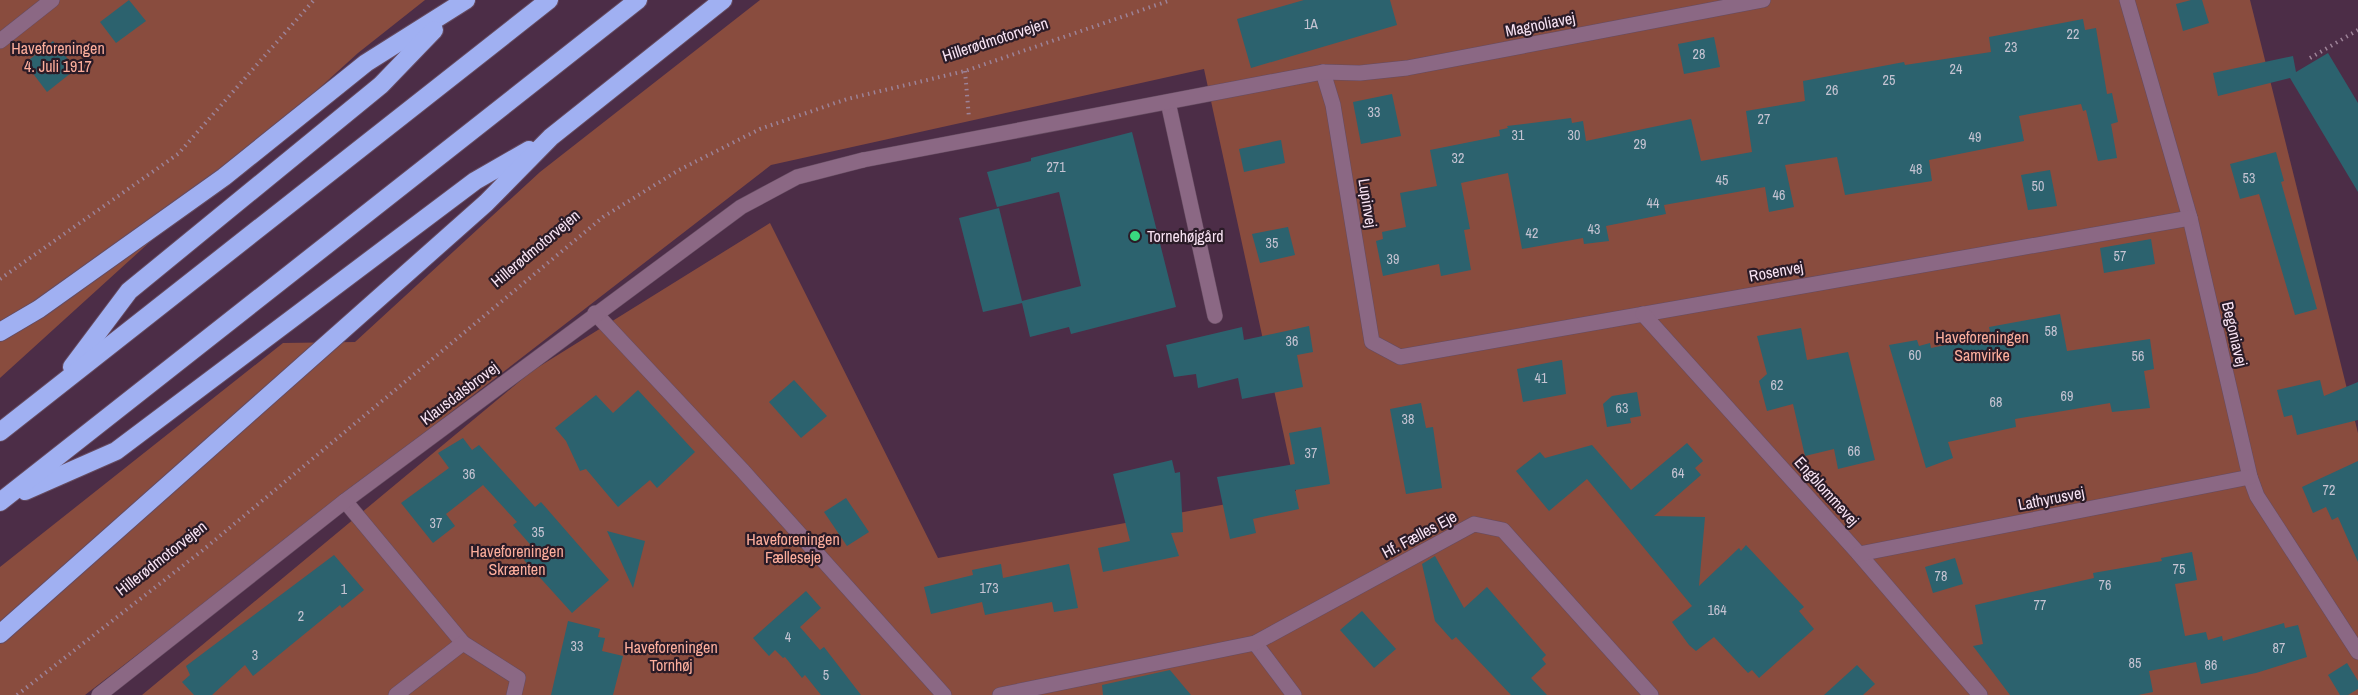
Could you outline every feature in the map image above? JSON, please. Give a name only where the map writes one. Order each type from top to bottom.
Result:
[{"type":"highway","points":[[0,432],[549,0]]},
{"type":"highway","points":[[1,501],[638,0]]},
{"type":"highway","points":[[0,634],[486,203],[551,137],[723,0]]},
{"type":"highway","points":[[56,388],[129,291],[381,86],[459,6]]},
{"type":"highway","points":[[0,332],[39,309],[224,177],[366,63],[459,6]]},
{"type":"highway","points":[[1,501],[116,451],[475,182],[551,137]]},
{"type":"street","points":[[0,41],[52,0]]},
{"type":"street","name":"Magnoliavej","points":[[1168,102],[1323,72],[1360,73],[1407,68],[1763,0]]},
{"type":"street","name":"Begoniavej","points":[[2127,0],[2190,218],[2256,496],[2358,652]]},
{"type":"street","name":"Lupinvej","points":[[1323,72],[1333,105],[1372,342]]},
{"type":"street","points":[[1168,102],[1215,316]]},
{"type":"street","name":"Klausdalsbrovej","points":[[99,695],[345,501],[595,313],[741,207],[797,177],[863,160],[1168,102]]},
{"type":"street","name":"Rosenvej","points":[[1372,342],[1400,357],[2190,218]]},
{"type":"street","points":[[595,313],[743,471],[944,695]]},
{"type":"street","name":"Engblommevej","points":[[1643,314],[1859,554],[1980,695]]},
{"type":"street","name":"Lathyrusvej","points":[[1859,554],[2250,477]]},
{"type":"street","points":[[345,501],[463,643],[518,678],[514,695]]},
{"type":"street","name":"Hf. Fælles Eje","points":[[1000,695],[1255,643],[1474,524],[1503,530],[1651,695]]},
{"type":"street","points":[[396,695],[463,643]]},
{"type":"street","points":[[1255,643],[1294,695]]},
{"type":"path","points":[[0,279],[178,154],[314,0]]},
{"type":"path","name":"Hillerødmotorvejen","points":[[17,695],[203,550],[603,217],[679,170],[760,129],[848,99],[965,71],[1171,0]]},
{"type":"path","points":[[2310,58],[2358,30]]},
{"type":"path","points":[[965,71],[971,140]]},
{"type":"green space","name":"Haveforeningen 4. Juli 1917","points":[[0,0],[425,0],[358,53],[0,378]]},
{"type":"green space","points":[[760,0],[2250,0],[2358,433],[2358,695],[142,695],[532,371],[770,223],[938,558],[1296,491],[1204,69],[771,165],[85,695],[0,695],[0,567],[283,343],[355,342],[540,172]]},
{"type":"building","points":[[129,0],[146,21],[116,43],[100,22]]},
{"type":"building","points":[[1304,0],[1390,0],[1397,25],[1251,68],[1237,19]]},
{"type":"building","points":[[2202,0],[2209,23],[2183,31],[2176,4]]},
{"type":"building","points":[[2083,19],[2085,30],[2096,28],[2107,94],[2112,93],[2118,122],[2111,124],[2117,158],[2098,161],[2086,110],[2083,111],[2081,104],[2019,116],[2024,141],[1929,160],[1932,181],[1845,195],[1837,157],[1785,165],[1794,207],[1769,212],[1765,187],[1664,205],[1666,214],[1606,226],[1609,241],[1584,244],[1583,238],[1522,249],[1508,173],[1461,183],[1470,229],[1464,230],[1471,270],[1441,276],[1439,264],[1383,276],[1376,241],[1383,239],[1382,232],[1406,227],[1400,193],[1437,186],[1430,150],[1500,136],[1499,130],[1508,128],[1507,126],[1571,118],[1572,123],[1583,121],[1586,141],[1691,119],[1701,161],[1752,152],[1746,111],[1805,101],[1803,81],[1904,62],[1905,65],[1991,52],[1989,37]]},
{"type":"building","points":[[1714,37],[1720,67],[1684,74],[1678,44]]},
{"type":"building","points":[[53,41],[76,69],[47,92],[25,63]]},
{"type":"building","points":[[2328,53],[2358,103],[2358,192],[2290,78],[2218,96],[2213,73],[2293,56],[2296,72]]},
{"type":"building","points":[[1392,94],[1401,136],[1361,144],[1353,102]]},
{"type":"building","points":[[1132,132],[1176,307],[1071,334],[1069,327],[1030,337],[1022,303],[983,312],[959,218],[999,208],[1022,301],[1081,286],[1059,192],[997,207],[987,172]]},
{"type":"building","points":[[1281,140],[1285,163],[1244,172],[1239,149]]},
{"type":"building","points":[[2276,152],[2284,181],[2281,182],[2317,309],[2295,315],[2259,194],[2240,199],[2230,164]]},
{"type":"building","points":[[2050,170],[2057,206],[2028,210],[2021,175]]},
{"type":"building","points":[[1288,227],[1295,255],[1260,263],[1252,234]]},
{"type":"building","points":[[2151,239],[2155,264],[2104,273],[2100,248]]},
{"type":"building","points":[[2060,314],[2067,351],[2150,339],[2154,369],[2144,371],[2150,408],[2112,412],[2110,403],[2015,419],[2016,427],[1948,442],[1953,458],[1926,468],[1889,345],[1917,340],[1919,346],[1930,343],[1931,348],[1991,336],[1989,327]]},
{"type":"building","points":[[1309,326],[1313,352],[1297,355],[1303,387],[1242,399],[1238,378],[1198,388],[1196,374],[1174,377],[1166,345],[1242,327],[1244,340]]},
{"type":"building","points":[[1801,328],[1807,360],[1848,352],[1875,460],[1838,469],[1834,449],[1805,456],[1793,404],[1767,411],[1759,381],[1767,374],[1757,336]]},
{"type":"building","points":[[1562,360],[1566,394],[1523,402],[1517,369]]},
{"type":"building","points":[[794,380],[827,416],[801,438],[769,402]]},
{"type":"building","points":[[2320,380],[2324,396],[2358,382],[2358,420],[2297,435],[2292,415],[2284,417],[2277,390]]},
{"type":"building","points":[[638,390],[695,452],[657,488],[650,480],[618,507],[586,469],[580,471],[566,441],[555,428],[596,395],[613,413]]},
{"type":"building","points":[[1637,392],[1641,416],[1630,418],[1631,423],[1607,427],[1603,404],[1612,396]]},
{"type":"building","points":[[1421,403],[1426,428],[1433,427],[1442,488],[1406,494],[1390,409]]},
{"type":"building","points":[[1321,427],[1330,484],[1295,490],[1299,509],[1253,519],[1256,533],[1230,539],[1217,477],[1295,464],[1289,433]]},
{"type":"building","points":[[463,438],[472,450],[479,445],[535,507],[541,502],[609,580],[572,613],[524,560],[536,551],[513,525],[517,522],[483,485],[446,514],[455,526],[433,543],[401,503],[449,468],[438,453]]},
{"type":"building","points":[[1687,443],[1703,461],[1695,468],[1701,475],[1654,516],[1705,517],[1699,586],[1739,548],[1741,551],[1746,545],[1804,607],[1799,611],[1814,629],[1759,678],[1752,670],[1748,673],[1714,637],[1696,651],[1689,645],[1672,622],[1692,606],[1587,479],[1549,511],[1516,471],[1540,452],[1545,458],[1592,445],[1631,490]]},
{"type":"building","points":[[1172,460],[1175,473],[1180,472],[1183,532],[1171,533],[1179,556],[1103,572],[1098,548],[1130,541],[1113,474]]},
{"type":"building","points":[[2358,461],[2358,562],[2338,517],[2332,520],[2326,507],[2313,513],[2302,487]]},
{"type":"building","points":[[846,498],[869,532],[847,546],[824,512]]},
{"type":"building","points":[[607,531],[645,541],[633,588]]},
{"type":"building","points":[[2192,552],[2197,580],[2175,584],[2185,636],[2206,632],[2208,640],[2222,636],[2223,641],[2284,623],[2285,628],[2298,625],[2307,657],[2256,673],[2201,684],[2196,662],[2149,671],[2153,692],[2138,695],[2010,695],[1973,646],[1983,644],[1975,605],[2094,578],[2093,573],[2162,561],[2161,558]]},
{"type":"building","points":[[334,555],[364,590],[342,608],[340,605],[253,676],[245,665],[212,695],[194,695],[182,682],[190,675],[186,666]]},
{"type":"building","points":[[1435,556],[1464,608],[1487,587],[1546,655],[1542,659],[1546,664],[1531,678],[1547,695],[1511,695],[1456,637],[1452,640],[1435,621],[1422,564]]},
{"type":"building","points":[[1955,558],[1963,584],[1933,593],[1925,567]]},
{"type":"building","points":[[1001,564],[1003,578],[1069,564],[1078,608],[1054,612],[1052,602],[985,615],[982,602],[931,614],[924,587],[973,575],[972,570]]},
{"type":"building","points":[[806,591],[821,608],[800,627],[820,650],[824,647],[861,695],[821,695],[805,675],[802,678],[785,657],[783,658],[775,650],[769,656],[753,638]]},
{"type":"building","points":[[1362,611],[1396,649],[1374,668],[1340,630]]},
{"type":"building","points":[[568,621],[600,629],[598,637],[605,638],[602,651],[623,656],[613,695],[551,695]]},
{"type":"building","points":[[2347,663],[2358,681],[2358,689],[2348,695],[2340,695],[2328,675]]},
{"type":"building","points":[[1857,665],[1875,684],[1863,695],[1824,695]]},
{"type":"building","points":[[1170,670],[1191,695],[1103,695],[1102,685]]},
{"type":"place","name":"Tornehøjgård","points":[[1135,236]]},
{"type":"park label","name":"Haveforeningen Samvirke","points":[[1982,346]]},
{"type":"park label","name":"Haveforeningen Fælleseje","points":[[793,548]]},
{"type":"park label","name":"Haveforeningen Skrænten","points":[[517,560]]},
{"type":"park label","name":"Haveforeningen Tornhøj","points":[[671,656]]}]
